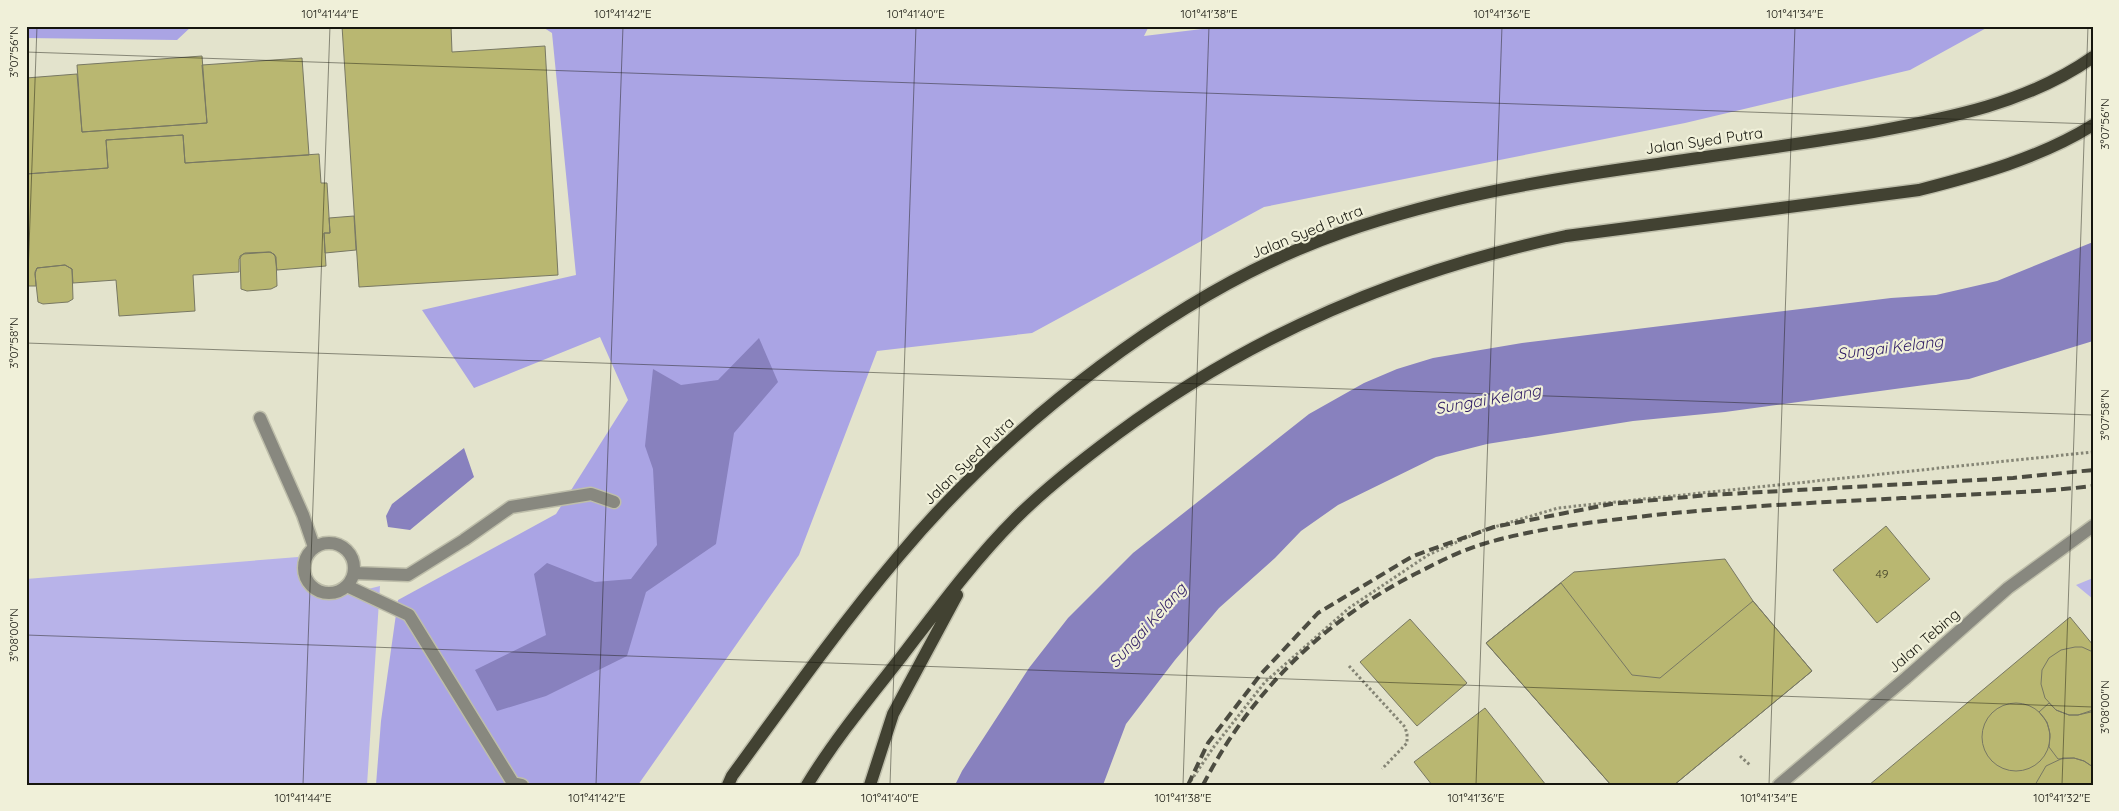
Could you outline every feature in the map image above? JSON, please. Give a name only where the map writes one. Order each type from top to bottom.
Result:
[{"type":"main road","name":"Jalan Syed Putra","points":[[722,785],[730,780],[831,641],[899,556],[950,498],[1010,441],[1097,370],[1167,321],[1232,282],[1285,256],[1340,233],[1413,210],[1501,188],[1577,175],[1820,141],[1969,112],[2012,98],[2052,81],[2093,57]]},
{"type":"main road","points":[[807,785],[829,748],[972,566],[1016,518],[1048,488],[1143,416],[1189,385],[1246,352],[1305,322],[1371,292],[1503,250],[1566,236],[1919,190],[1967,178],[2027,157],[2093,125]]},
{"type":"main road","points":[[870,785],[893,714],[972,566]]},
{"type":"street","points":[[260,418],[303,515],[314,547]]},
{"type":"street","points":[[354,573],[408,575],[464,540],[511,507],[591,494],[614,502]]},
{"type":"street","name":"Jalan Tebing","points":[[1779,785],[1906,678],[2008,588],[2093,526]]},
{"type":"street","points":[[328,542],[343,547],[353,558],[354,573],[347,586],[337,592],[325,593],[314,588],[306,579],[303,567],[306,556],[314,547],[328,542]]},
{"type":"street","points":[[347,586],[409,615],[513,783],[522,785]]},
{"type":"path","points":[[1188,785],[1213,748],[1265,682],[1349,608],[1428,554],[1484,530],[1558,508],[2093,452]]},
{"type":"path","points":[[1349,666],[1408,734],[1407,743],[1382,769]]},
{"type":"path","points":[[1740,756],[1751,766]]},
{"type":"shaded area","points":[[26,26],[192,26],[177,40],[26,38]]},
{"type":"shaded area","points":[[541,26],[1149,26],[1144,36],[1227,26],[1990,26],[1910,70],[1685,123],[1264,207],[1032,333],[877,351],[799,555],[638,785],[376,785],[381,721],[398,600],[556,514],[628,400],[600,337],[474,388],[422,310],[576,275],[552,33]]},
{"type":"shaded area","points":[[298,557],[301,579],[328,599],[380,586],[367,785],[26,785],[26,579]]},
{"type":"shaded area","points":[[2093,578],[2093,599],[2076,585]]},
{"type":"water","name":"Sungai Kelang","points":[[2093,242],[2093,341],[1969,379],[1725,412],[1633,421],[1487,444],[1436,457],[1338,505],[1301,531],[1275,558],[1219,608],[1175,660],[1126,724],[1103,785],[955,785],[962,771],[1029,668],[1068,618],[1133,553],[1309,414],[1364,383],[1397,369],[1433,358],[1522,343],[1891,298],[1936,295],[1997,281]]},
{"type":"water","points":[[759,338],[778,382],[734,433],[716,544],[646,592],[627,656],[546,696],[497,711],[475,670],[546,635],[534,574],[547,563],[595,582],[631,579],[657,545],[653,469],[645,446],[653,369],[681,385],[718,380]]},
{"type":"water","points":[[464,448],[474,477],[410,530],[388,527],[386,516],[392,504]]},
{"type":"building","points":[[342,26],[451,26],[452,52],[545,46],[558,275],[359,287]]},
{"type":"building","points":[[202,56],[207,123],[82,132],[77,65]]},
{"type":"building","points":[[302,58],[309,155],[185,163],[183,135],[106,140],[108,168],[26,174],[26,78],[77,74],[82,132],[207,123],[202,65]]},
{"type":"building","points":[[183,135],[185,163],[319,154],[321,183],[327,183],[330,233],[324,233],[326,266],[277,270],[275,256],[271,252],[243,254],[239,259],[239,272],[193,275],[195,311],[119,316],[116,280],[73,283],[72,269],[65,265],[37,268],[35,272],[36,286],[26,286],[26,174],[108,168],[106,140]]},
{"type":"building","points":[[354,216],[356,250],[325,253],[324,233],[330,233],[329,218]]},
{"type":"building","points":[[269,252],[276,257],[277,286],[271,289],[247,291],[241,289],[240,256],[245,253]]},
{"type":"building","points":[[65,265],[72,269],[73,299],[68,302],[43,304],[38,302],[35,274],[37,268]]},
{"type":"building","points":[[1886,526],[1930,579],[1877,623],[1833,570]]},
{"type":"building","points":[[1725,559],[1753,601],[1812,671],[1674,785],[1611,785],[1486,643],[1574,572]]},
{"type":"building","points":[[1561,583],[1632,675],[1660,678],[1753,601],[1812,671],[1674,785],[1611,785],[1486,643]]},
{"type":"building","points":[[2070,617],[2093,645],[2093,785],[1869,785]]},
{"type":"building","points":[[1410,619],[1467,683],[1417,726],[1360,662]]},
{"type":"building","points":[[2082,647],[2093,652],[2093,710],[2078,715],[2069,715],[2056,710],[2045,698],[2041,684],[2042,670],[2049,658],[2061,650]]},
{"type":"building","points":[[2023,703],[2035,709],[2044,718],[2050,730],[2048,750],[2040,761],[2023,771],[2009,771],[1992,761],[1984,750],[1982,730],[1992,713],[2003,705]]},
{"type":"building","points":[[2049,703],[2056,710],[2069,715],[2091,712],[2093,714],[2093,767],[2084,761],[2074,758],[2058,759],[2049,747],[2050,734],[2047,722],[2039,712]]},
{"type":"building","points":[[1485,708],[1546,785],[1432,785],[1414,762]]},
{"type":"building","points":[[2063,758],[2074,758],[2084,761],[2093,767],[2093,785],[2035,785],[2046,766]]},
{"type":"railway","points":[[1188,785],[1208,743],[1261,674],[1318,613],[1413,556],[1494,527],[1611,504],[1709,495],[2013,478],[2093,470]]},
{"type":"railway","points":[[1203,785],[1222,751],[1266,690],[1320,637],[1381,593],[1415,574],[1474,547],[1503,538],[1546,529],[1655,515],[1763,506],[2037,491],[2093,486]]}]
